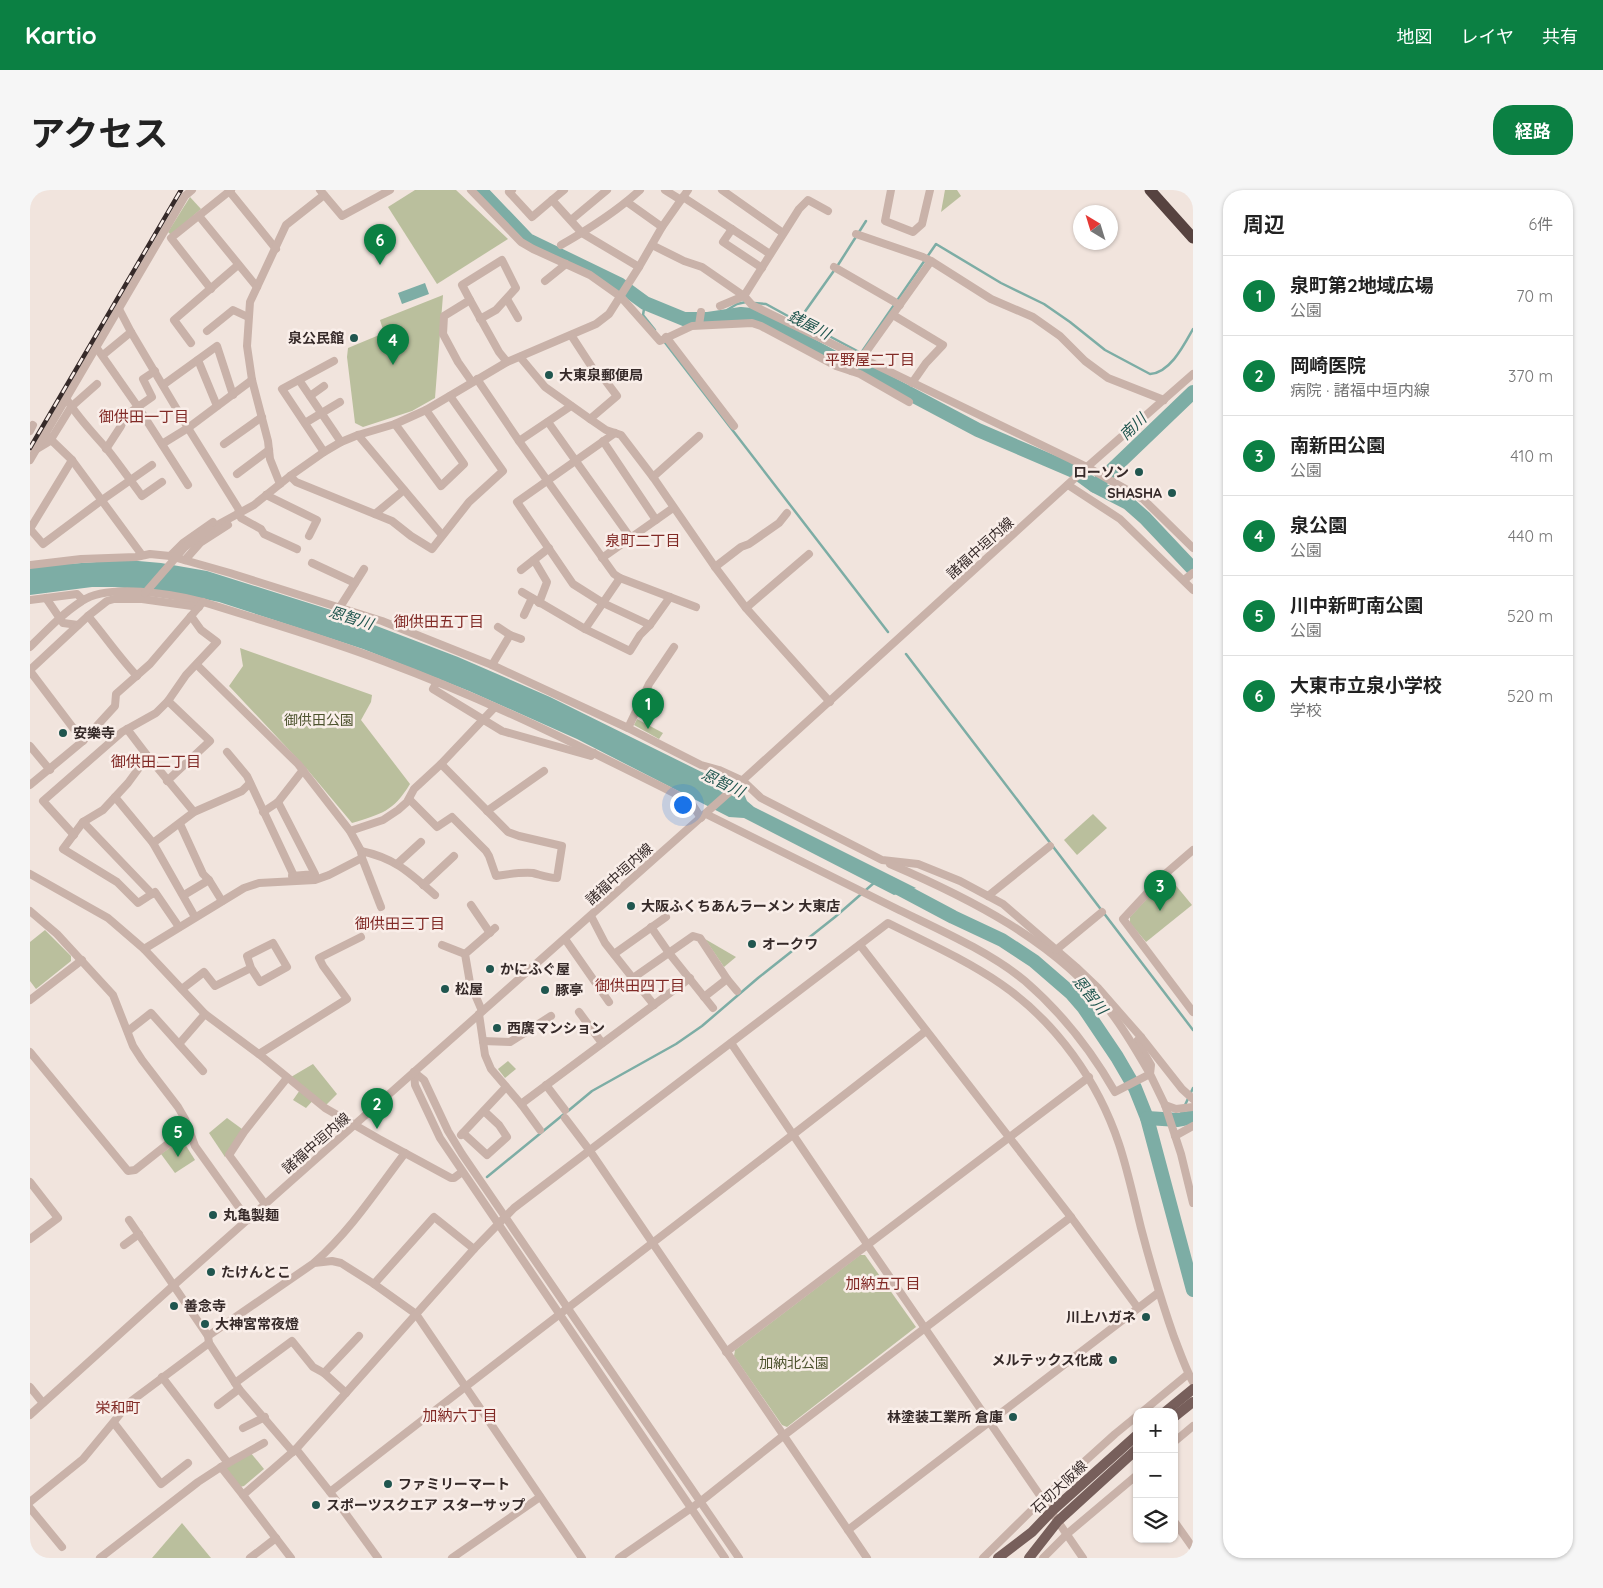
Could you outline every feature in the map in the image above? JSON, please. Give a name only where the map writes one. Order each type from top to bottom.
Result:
[{"type":"highway","points":[[1150,190],[1193,238]]},
{"type":"main road","points":[[1178,1410],[1193,1389]]},
{"type":"main road","points":[[1174,1408],[1193,1402]]},
{"type":"main road","name":"石切大阪線","points":[[998,1558],[1032,1532],[1133,1439]]},
{"type":"main road","name":"石切大阪線","points":[[1028,1558],[1058,1521],[1133,1453]]},
{"type":"street","points":[[30,460],[44,433],[185,196],[192,190]]},
{"type":"street","points":[[280,484],[270,459],[262,417],[252,380],[247,346],[250,302],[276,250],[286,225],[322,192],[342,216],[375,193],[390,190]]},
{"type":"street","points":[[471,190],[521,242],[590,275],[621,297],[663,339],[734,426]]},
{"type":"street","points":[[512,190],[509,192],[532,217],[564,190]]},
{"type":"street","points":[[570,220],[606,190]]},
{"type":"street","points":[[561,246],[627,202],[640,190]]},
{"type":"street","points":[[665,190],[684,195],[770,254]]},
{"type":"street","points":[[722,190],[783,233]]},
{"type":"street","points":[[892,190],[884,221],[913,232],[922,224],[930,190]]},
{"type":"street","points":[[211,289],[171,238],[230,191],[276,250]]},
{"type":"street","points":[[145,592],[185,547],[210,529],[254,505],[324,452],[358,434],[395,424],[426,410],[507,362],[596,324],[609,314],[621,297],[662,227],[684,195]]},
{"type":"street","points":[[552,200],[582,233],[639,267]]},
{"type":"street","points":[[748,301],[762,268],[799,209],[808,200],[828,211]]},
{"type":"street","points":[[627,202],[662,227]]},
{"type":"street","points":[[199,216],[257,288]]},
{"type":"street","points":[[732,229],[724,242],[762,268]]},
{"type":"street","points":[[859,234],[927,259],[991,298],[1032,317],[1060,336],[1085,361],[1108,378],[1164,400]]},
{"type":"street","points":[[652,245],[684,261],[702,267],[748,301],[912,383],[1083,472],[1143,499],[1193,548]]},
{"type":"street","points":[[851,371],[862,359],[893,315],[897,304],[927,259]]},
{"type":"street","points":[[480,319],[496,310],[516,288],[502,260],[462,285],[480,319],[499,352],[507,362]]},
{"type":"street","points":[[545,281],[566,264]]},
{"type":"street","points":[[190,343],[174,320],[238,265]]},
{"type":"street","points":[[836,268],[897,304]]},
{"type":"street","points":[[506,299],[518,318]]},
{"type":"street","points":[[470,300],[444,316],[443,334],[458,362],[519,441],[602,558],[614,574],[620,578],[696,607]]},
{"type":"street","points":[[720,306],[748,301]]},
{"type":"street","points":[[119,309],[239,513],[261,529],[264,534],[297,549]]},
{"type":"street","points":[[207,330],[234,310],[248,317]]},
{"type":"street","points":[[699,325],[701,312]]},
{"type":"street","points":[[893,315],[943,346],[926,363],[912,383]]},
{"type":"street","points":[[663,339],[692,326],[752,323],[836,366],[851,371],[909,402]]},
{"type":"street","points":[[103,355],[131,332]]},
{"type":"street","points":[[571,335],[599,378],[605,380],[616,396],[590,420]]},
{"type":"street","points":[[163,386],[217,346],[233,395]]},
{"type":"street","points":[[96,347],[138,407],[188,485]]},
{"type":"street","points":[[520,357],[545,387],[590,420],[606,430],[621,436],[653,477],[673,508],[746,608],[830,702],[743,781]]},
{"type":"street","points":[[198,360],[217,406]]},
{"type":"street","points":[[324,452],[282,389],[334,361]]},
{"type":"street","points":[[106,449],[121,426],[125,416],[152,397],[143,379],[155,371]]},
{"type":"street","name":"諸福中垣内線","points":[[830,702],[1193,374]]},
{"type":"street","points":[[162,444],[188,428],[252,380]]},
{"type":"street","points":[[299,380],[341,442]]},
{"type":"street","points":[[35,450],[50,441],[70,407],[97,384]]},
{"type":"street","points":[[310,396],[324,386]]},
{"type":"street","points":[[290,476],[296,482],[392,521],[432,549],[469,502],[503,471],[450,396]]},
{"type":"street","points":[[66,398],[70,407],[106,449],[142,496],[162,482]]},
{"type":"street","points":[[305,423],[340,402]]},
{"type":"street","points":[[519,441],[570,406]]},
{"type":"street","points":[[395,424],[441,486],[464,464],[426,410]]},
{"type":"street","points":[[224,444],[262,417]]},
{"type":"street","points":[[548,422],[630,537]]},
{"type":"street","points":[[44,433],[50,441],[72,460],[142,555]]},
{"type":"street","points":[[615,433],[517,502],[573,584],[603,603],[650,625]]},
{"type":"street","points":[[358,434],[442,535]]},
{"type":"street","points":[[653,477],[699,436]]},
{"type":"street","points":[[603,442],[656,520]]},
{"type":"street","points":[[237,474],[269,450]]},
{"type":"street","points":[[72,460],[30,529],[43,544],[152,465]]},
{"type":"street","points":[[1068,485],[1120,519],[1193,590]]},
{"type":"street","points":[[375,514],[404,490]]},
{"type":"street","points":[[266,495],[317,520],[309,536]]},
{"type":"street","points":[[602,558],[673,508]]},
{"type":"street","points":[[170,556],[183,543],[206,526],[239,513]]},
{"type":"street","points":[[185,560],[200,543],[239,513]]},
{"type":"street","points":[[715,567],[741,547],[749,544],[779,523],[787,513]]},
{"type":"street","points":[[522,570],[549,548]]},
{"type":"street","points":[[30,565],[82,559],[136,557],[150,554],[170,556],[382,621],[492,665],[628,728],[701,765],[719,770],[743,781],[761,798],[882,860],[998,916],[1046,950],[1088,987],[1108,1009],[1127,1035],[1150,1074],[1165,1105],[1193,1203]]},
{"type":"street","points":[[746,608],[809,554]]},
{"type":"street","points":[[534,560],[547,582],[539,603]]},
{"type":"street","points":[[312,563],[355,583]]},
{"type":"street","points":[[340,607],[364,569]]},
{"type":"street","points":[[1184,580],[1193,573]]},
{"type":"street","points":[[585,629],[620,578]]},
{"type":"street","points":[[30,647],[83,600],[112,591],[145,592],[182,597],[342,646],[436,682],[594,752],[690,801],[705,814],[940,930],[995,960],[1023,980],[1061,1016],[1100,1064],[1116,1092],[1150,1074]]},
{"type":"street","points":[[522,592],[585,629],[630,651],[670,597]]},
{"type":"street","points":[[30,600],[77,594],[83,600]]},
{"type":"street","points":[[46,598],[63,623],[78,625]]},
{"type":"street","points":[[524,615],[532,598]]},
{"type":"street","points":[[84,741],[30,670],[106,601],[114,599],[142,599],[201,604]]},
{"type":"street","points":[[30,785],[84,741],[115,706],[116,694],[150,664],[201,604]]},
{"type":"street","points":[[88,616],[113,646],[124,663],[137,676]]},
{"type":"street","points":[[74,835],[43,801],[109,743],[127,729],[156,713],[168,702],[186,676],[217,642],[201,630],[191,616]]},
{"type":"street","points":[[498,627],[510,635],[521,639]]},
{"type":"street","points":[[492,665],[510,635]]},
{"type":"street","points":[[628,728],[649,684],[674,647]]},
{"type":"street","points":[[197,664],[303,770],[350,831],[362,855],[382,907]]},
{"type":"street","points":[[436,682],[433,689],[502,731],[591,756],[594,752]]},
{"type":"street","points":[[167,780],[210,741],[168,702]]},
{"type":"street","points":[[350,831],[382,820],[398,810],[414,789],[441,764],[495,707]]},
{"type":"street","points":[[127,729],[194,812]]},
{"type":"street","points":[[30,746],[50,770]]},
{"type":"street","points":[[227,752],[247,776],[294,876]]},
{"type":"street","points":[[146,754],[139,768],[115,798],[103,810],[83,822],[63,849],[117,882],[138,903],[155,892],[179,927]]},
{"type":"street","points":[[409,798],[437,827],[452,817],[486,851],[496,876],[519,872],[557,878],[562,846],[508,832],[441,764]]},
{"type":"street","points":[[263,812],[278,802],[303,770]]},
{"type":"street","points":[[487,811],[544,771]]},
{"type":"street","name":"諸福中垣内線","points":[[30,1415],[265,1204],[743,781]]},
{"type":"street","points":[[153,843],[194,812],[242,791],[250,783]]},
{"type":"street","points":[[115,798],[153,843],[195,917]]},
{"type":"street","points":[[272,882],[273,877],[315,874],[278,802]]},
{"type":"street","points":[[83,822],[152,894]]},
{"type":"street","points":[[180,824],[203,874],[222,901]]},
{"type":"street","points":[[397,864],[421,842]]},
{"type":"street","points":[[988,896],[1050,846]]},
{"type":"street","points":[[1193,850],[1164,875],[1123,918],[1193,1012]]},
{"type":"street","points":[[144,948],[244,888],[259,883],[315,880],[329,875],[362,855],[377,854],[397,864],[435,896]]},
{"type":"street","points":[[423,885],[454,856]]},
{"type":"street","points":[[882,860],[918,864],[960,881],[1003,904],[1098,988],[1182,1089],[1193,1099]]},
{"type":"street","points":[[30,874],[108,918],[144,948],[204,1014],[259,1054],[325,1108],[451,1178],[462,1172]]},
{"type":"street","points":[[184,896],[209,880]]},
{"type":"street","points":[[465,954],[493,930],[471,905]]},
{"type":"street","points":[[30,911],[57,934],[113,995],[138,1053],[178,1107],[195,1146],[248,1220]]},
{"type":"street","points":[[1056,950],[1102,912]]},
{"type":"street","points":[[591,916],[605,943],[654,1005]]},
{"type":"street","points":[[614,954],[666,917]]},
{"type":"street","points":[[243,1495],[294,1451],[474,1249],[514,1208],[888,923],[980,970],[1003,985],[1044,1021],[1089,1077],[1119,1144],[1158,1292],[1188,1374],[1193,1382]]},
{"type":"street","points":[[651,927],[669,953],[713,1008]]},
{"type":"street","points":[[633,978],[693,936],[700,938],[737,991]]},
{"type":"street","points":[[259,1054],[347,999],[319,958],[361,937]]},
{"type":"street","points":[[565,938],[609,1002]]},
{"type":"street","points":[[272,943],[287,967],[260,982],[251,968],[247,956],[272,943]]},
{"type":"street","points":[[442,944],[465,954]]},
{"type":"street","points":[[860,945],[1071,1217],[1138,1308]]},
{"type":"street","points":[[465,954],[470,983],[480,1013],[485,1055],[491,1069],[540,1130]]},
{"type":"street","points":[[30,1000],[82,960]]},
{"type":"street","points":[[182,989],[204,972],[215,986],[251,968]]},
{"type":"street","points":[[521,1104],[690,978]]},
{"type":"street","points":[[704,997],[728,979]]},
{"type":"street","points":[[579,1012],[602,1043]]},
{"type":"street","points":[[128,1031],[151,1013],[203,1071]]},
{"type":"street","points":[[179,1044],[204,1014]]},
{"type":"street","points":[[483,1041],[510,1042],[551,1016]]},
{"type":"street","points":[[330,1492],[465,1386],[794,1135],[926,1031]]},
{"type":"street","points":[[1140,1037],[1137,1041],[1151,1065],[1150,1074]]},
{"type":"street","points":[[731,1043],[1083,1558]]},
{"type":"street","points":[[30,1052],[128,1171],[135,1170],[188,1128]]},
{"type":"street","points":[[414,1072],[424,1080],[448,1131],[505,1217],[739,1558]]},
{"type":"street","points":[[414,1072],[422,1102],[440,1138],[725,1558]]},
{"type":"street","points":[[726,1352],[1089,1077]]},
{"type":"street","points":[[265,1204],[228,1155],[287,1078]]},
{"type":"street","points":[[546,1085],[652,1244],[868,1558]]},
{"type":"street","points":[[455,1142],[506,1087]]},
{"type":"street","points":[[1165,1105],[1176,1110],[1193,1107]]},
{"type":"street","points":[[463,1133],[487,1155],[507,1137],[499,1125],[484,1111]]},
{"type":"street","points":[[1175,1136],[1193,1126]]},
{"type":"street","points":[[30,1502],[83,1458],[130,1402],[209,1339],[314,1263],[335,1245],[405,1154]]},
{"type":"street","points":[[30,1239],[58,1218],[31,1184]]},
{"type":"street","points":[[374,1284],[434,1216],[474,1249]]},
{"type":"street","points":[[619,1558],[700,1502],[783,1436],[1071,1217]]},
{"type":"street","points":[[129,1220],[174,1285],[237,1386],[330,1492],[378,1558]]},
{"type":"street","points":[[124,1245],[139,1234]]},
{"type":"street","points":[[314,1263],[332,1261],[341,1263],[416,1314],[582,1558]]},
{"type":"street","points":[[848,1530],[1158,1292]]},
{"type":"street","points":[[324,1373],[359,1336]]},
{"type":"street","points":[[218,1405],[237,1386],[292,1341],[313,1367],[324,1373],[346,1393]]},
{"type":"street","points":[[1147,1408],[1188,1374]]},
{"type":"street","points":[[162,1378],[228,1463]]},
{"type":"street","points":[[30,1387],[43,1403]]},
{"type":"street","points":[[243,1428],[265,1417]]},
{"type":"street","points":[[983,1558],[1043,1499],[1133,1419]]},
{"type":"street","points":[[114,1423],[161,1484],[188,1463]]},
{"type":"street","points":[[1178,1439],[1193,1426]]},
{"type":"street","points":[[100,1558],[198,1482],[264,1443]]},
{"type":"street","points":[[221,1467],[291,1558]]},
{"type":"street","points":[[1043,1558],[1067,1534],[1133,1478]]},
{"type":"street","points":[[452,1558],[540,1497]]},
{"type":"street","points":[[30,1508],[62,1547]]},
{"type":"street","points":[[1178,1527],[1193,1548]]},
{"type":"street","points":[[250,1558],[276,1538]]},
{"type":"green space","points":[[415,190],[456,190],[508,239],[437,284],[388,207]]},
{"type":"green space","points":[[945,190],[957,190],[961,196],[941,212]]},
{"type":"green space","points":[[190,197],[201,209],[171,235],[168,232]]},
{"type":"green space","points":[[443,295],[435,398],[412,411],[363,427],[355,423],[347,357],[348,348],[384,333],[380,320]]},
{"type":"green space","name":"御供田公園","points":[[240,648],[372,695],[371,702],[361,720],[410,784],[398,801],[386,811],[352,823],[306,768],[229,686],[243,666]]},
{"type":"green space","points":[[637,719],[663,733],[659,739],[634,725]]},
{"type":"green space","points":[[1093,814],[1107,828],[1077,855],[1064,840]]},
{"type":"green space","points":[[1168,876],[1192,905],[1146,942],[1130,923],[1130,917]]},
{"type":"green space","points":[[45,930],[71,956],[71,961],[36,989],[30,981],[30,942]]},
{"type":"green space","points":[[705,939],[736,957],[724,967]]},
{"type":"green space","points":[[508,1061],[516,1069],[505,1078],[498,1069]]},
{"type":"green space","points":[[313,1064],[337,1094],[326,1105],[316,1097],[306,1108],[293,1100],[302,1087],[291,1077]]},
{"type":"green space","points":[[227,1118],[242,1129],[225,1157],[209,1133]]},
{"type":"green space","points":[[179,1141],[183,1141],[195,1160],[175,1173],[161,1154]]},
{"type":"green space","name":"加納北公園","points":[[860,1255],[865,1255],[916,1327],[787,1427],[782,1425],[734,1356],[735,1350]]},
{"type":"green space","points":[[250,1452],[264,1469],[244,1486],[240,1487],[224,1467]]},
{"type":"green space","points":[[182,1523],[211,1558],[152,1558]]},
{"type":"water","points":[[425,283],[429,294],[402,304],[398,293]]},
{"type":"water","name":"恩智川","points":[[127,560],[161,563],[207,571],[353,617],[458,657],[550,697],[724,783],[744,794],[747,801],[754,807],[916,888],[894,895],[744,818],[729,817],[577,739],[469,691],[363,649],[219,602],[176,593],[115,587],[92,587],[30,595],[30,568]]},
{"type":"waterway","name":"銭屋川","points":[[480,190],[528,240],[619,284],[645,303],[684,319],[708,319],[741,314],[751,315],[764,320],[840,361],[848,361],[978,430],[1076,472],[1095,486],[1128,503],[1145,518],[1193,569]]},
{"type":"waterway","points":[[799,320],[866,221]]},
{"type":"waterway","points":[[754,303],[766,304],[861,353],[936,244],[1001,283],[1044,304],[1105,350],[1150,374],[1164,369],[1170,364],[1181,350],[1193,329]]},
{"type":"waterway","points":[[725,317],[727,310],[737,304],[746,302]]},
{"type":"waterway","points":[[645,303],[643,315],[655,330]]},
{"type":"waterway","points":[[663,340],[888,632]]},
{"type":"waterway","name":"南川","points":[[1095,486],[1193,392]]},
{"type":"waterway","points":[[906,654],[1193,1030]]},
{"type":"waterway","points":[[568,1111],[592,1091],[676,1044],[702,1026],[875,882]]},
{"type":"waterway","name":"恩智川","points":[[889,883],[953,917],[1002,940],[1034,961],[1071,993],[1084,1008],[1135,1088],[1147,1118],[1193,1290]]},
{"type":"waterway","points":[[1178,1120],[1193,1088]]},
{"type":"waterway","points":[[487,1177],[564,1114]]},
{"type":"waterway","points":[[1147,1118],[1178,1120],[1193,1117]]},
{"type":"railway","points":[[30,448],[181,190]]},
{"type":"place","name":"大東市立泉小学校","points":[[380,265]]},
{"type":"place","name":"泉公民館","points":[[354,338]]},
{"type":"place","name":"泉公園","points":[[393,365]]},
{"type":"place","name":"大東泉郵便局","points":[[549,375]]},
{"type":"place","name":"ローソン","points":[[1139,472]]},
{"type":"place","name":"SHASHA","points":[[1172,493]]},
{"type":"place","name":"泉町第2地域広場","points":[[648,729]]},
{"type":"place","name":"安樂寺","points":[[63,733]]},
{"type":"place","name":"大阪ふくちあんラーメン 大東店","points":[[631,906]]},
{"type":"place","name":"南新田公園","points":[[1160,911]]},
{"type":"place","name":"オークワ","points":[[752,944]]},
{"type":"place","name":"かにふぐ屋","points":[[490,969]]},
{"type":"place","name":"松屋","points":[[445,989]]},
{"type":"place","name":"豚亭","points":[[545,990]]},
{"type":"place","name":"西廣マンション","points":[[497,1028]]},
{"type":"place","name":"岡崎医院","points":[[377,1129]]},
{"type":"place","name":"川中新町南公園","points":[[178,1157]]},
{"type":"place","name":"丸亀製麺","points":[[213,1215]]},
{"type":"place","name":"たけんとこ","points":[[211,1272]]},
{"type":"place","name":"善念寺","points":[[174,1306]]},
{"type":"place","name":"川上ハガネ","points":[[1146,1317]]},
{"type":"place","name":"大神宮常夜燈","points":[[205,1324]]},
{"type":"place","name":"メルテックス化成","points":[[1113,1360]]},
{"type":"place","name":"林塗装工業所 倉庫","points":[[1013,1417]]},
{"type":"place","name":"ファミリーマート","points":[[388,1484]]},
{"type":"place","name":"スポーツスクエア スターサップ","points":[[316,1505]]},
{"type":"district","name":"平野屋二丁目","points":[[870,360]]},
{"type":"district","name":"御供田一丁目","points":[[144,417]]},
{"type":"district","name":"泉町二丁目","points":[[643,541]]},
{"type":"district","name":"御供田五丁目","points":[[439,622]]},
{"type":"district","name":"御供田二丁目","points":[[156,762]]},
{"type":"district","name":"御供田三丁目","points":[[400,924]]},
{"type":"district","name":"御供田四丁目","points":[[640,986]]},
{"type":"district","name":"加納五丁目","points":[[883,1284]]},
{"type":"district","name":"栄和町","points":[[118,1408]]},
{"type":"district","name":"加納六丁目","points":[[460,1416]]}]
